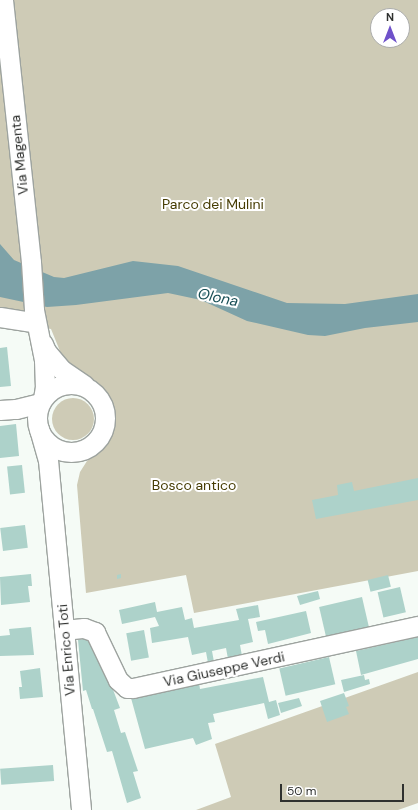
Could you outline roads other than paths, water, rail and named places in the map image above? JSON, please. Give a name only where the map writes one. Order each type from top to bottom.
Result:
[{"type":"street","name":"Via Magenta","points":[[3,0],[36,321]]},
{"type":"street","points":[[0,317],[36,321]]},
{"type":"street","name":"Via Enrico Toti","points":[[36,321],[46,351],[62,370],[96,394],[103,403],[106,420],[101,437],[93,445],[66,462],[56,474],[51,491]]},
{"type":"street","name":"Via Enrico Toti","points":[[36,321],[44,360],[45,387],[40,411],[48,460],[81,810]]},
{"type":"street","points":[[82,451],[72,453],[61,451],[51,446],[44,439],[40,411],[58,386],[78,384],[87,387]]},
{"type":"street","points":[[8,410],[40,411]]},
{"type":"street","name":"Via Giuseppe Verdi","points":[[64,630],[84,628],[95,632],[118,680],[127,688],[133,688],[418,626]]},
{"type":"water","name":"Olona","points":[[0,244],[14,260],[54,277],[64,278],[133,261],[178,266],[287,303],[345,304],[418,294],[418,322],[365,328],[325,336],[308,335],[247,321],[201,300],[168,293],[76,305],[47,307],[0,297]]},
{"type":"park label","name":"Parco dei Mulini","points":[[213,204]]},
{"type":"park label","name":"Bosco antico","points":[[194,485]]}]
